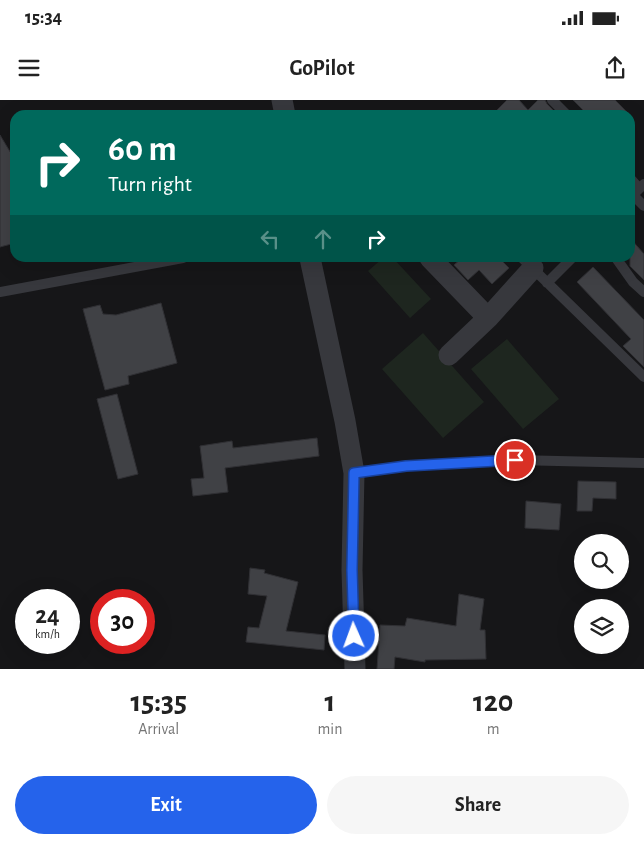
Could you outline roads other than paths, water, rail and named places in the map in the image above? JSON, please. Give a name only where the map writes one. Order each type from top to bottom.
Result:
[{"type":"street","points":[[311,262],[345,420],[354,473],[352,570],[355,669]]},
{"type":"street","points":[[434,262],[488,318]]},
{"type":"street","points":[[449,355],[534,270]]},
{"type":"lane","points":[[552,100],[562,110]]},
{"type":"lane","points":[[637,191],[644,206]]},
{"type":"lane","points":[[0,292],[161,262]]},
{"type":"lane","points":[[559,262],[534,270],[644,377]]},
{"type":"lane","points":[[619,262],[633,282],[644,292]]},
{"type":"lane","points":[[354,473],[406,466],[515,460],[644,463]]}]
